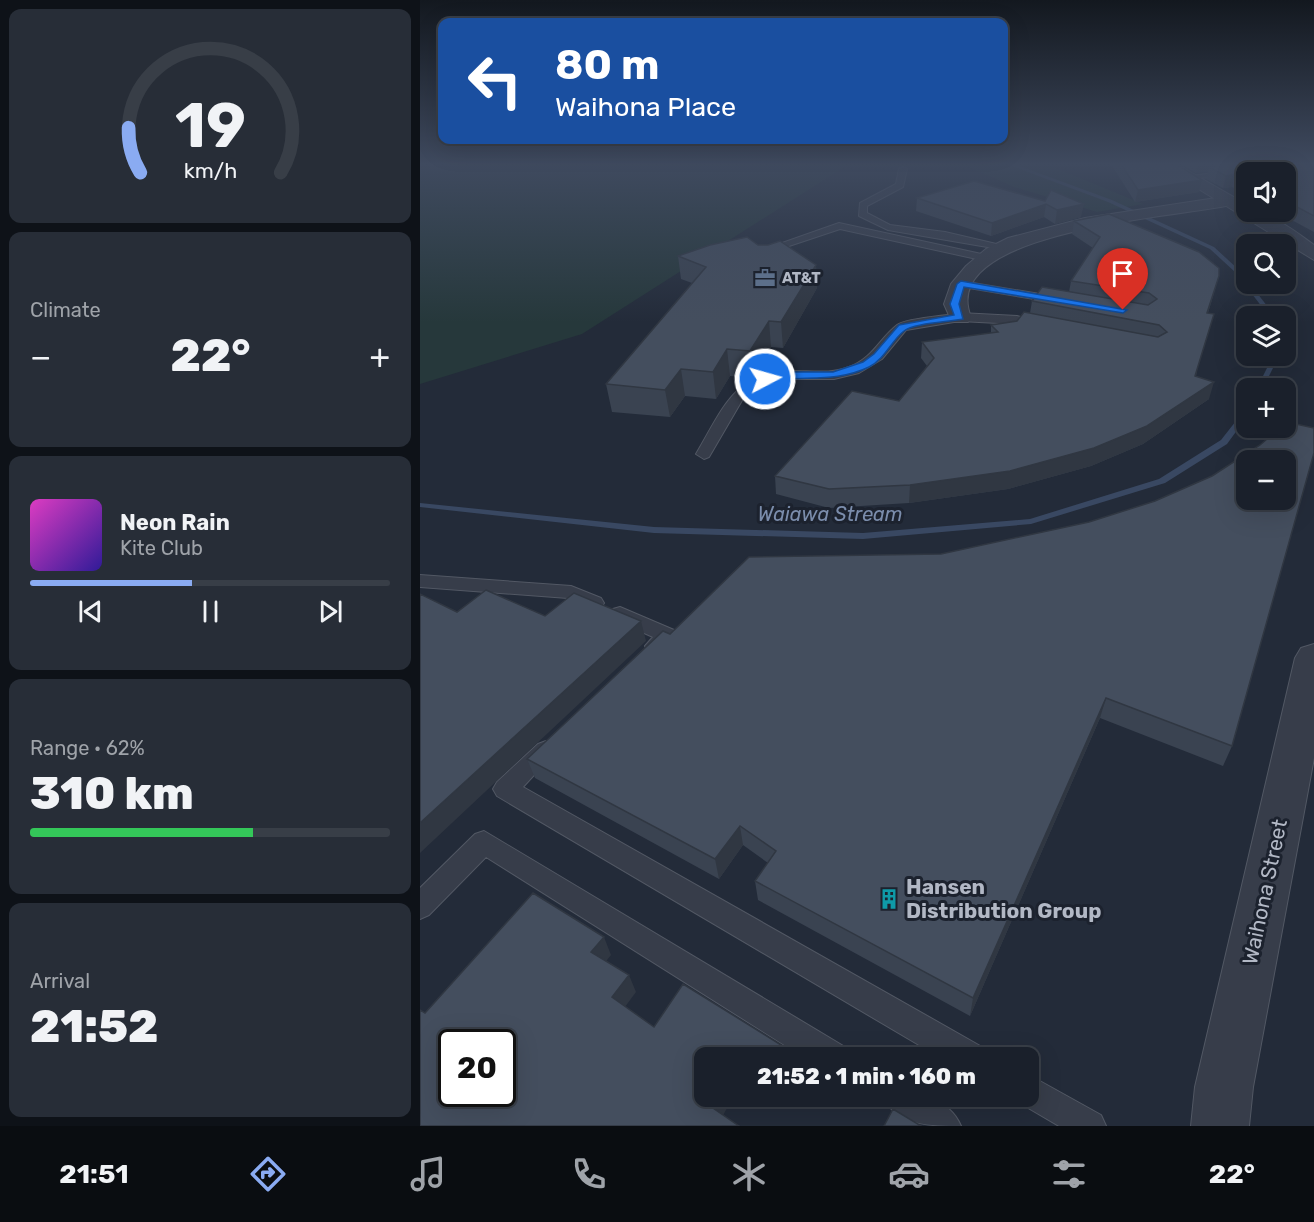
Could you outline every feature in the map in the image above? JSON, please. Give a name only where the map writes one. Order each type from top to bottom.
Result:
[{"type":"street","points":[[960,317],[955,304],[961,284],[994,253],[1061,228],[1123,217]]},
{"type":"street","points":[[1266,222],[1291,236],[1314,254]]},
{"type":"street","name":"Waihona Street","points":[[1220,1126],[1224,1087],[1314,658]]},
{"type":"lane","points":[[865,217],[869,220],[914,232],[938,234],[994,253]]},
{"type":"lane","points":[[766,264],[753,255],[838,226],[994,253]]},
{"type":"lane","points":[[961,284],[1067,301]]},
{"type":"lane","points":[[704,454],[738,395],[748,386],[783,375],[834,375],[854,370],[877,356],[902,327],[960,317],[1017,320],[1052,327]]},
{"type":"lane","points":[[420,581],[571,592],[667,635],[641,659]]},
{"type":"lane","points":[[565,732],[505,789],[952,1047]]},
{"type":"lane","points":[[420,906],[484,842],[816,1047]]},
{"type":"lane","points":[[1039,1097],[1090,1126]]},
{"type":"lane","points":[[915,1107],[945,1126]]},
{"type":"shaded area","points":[[420,217],[766,217],[582,334],[420,384]]},
{"type":"building","points":[[973,217],[1010,217],[992,223]]},
{"type":"building","points":[[1096,217],[1115,217],[1199,252],[1219,268],[1219,276],[1207,313],[1214,314],[1195,376],[1214,382],[1147,426],[1094,448],[1010,471],[910,485],[829,489],[775,476],[852,391],[899,401],[934,358],[922,342],[998,332],[991,325],[1017,321],[1024,312],[1158,337],[1167,332],[1159,325],[1032,301],[1042,287],[1148,305],[1157,299],[1149,293],[1071,281],[1100,237],[1074,221]]},
{"type":"building","points":[[747,237],[758,245],[780,241],[816,265],[781,322],[769,321],[750,351],[727,349],[713,372],[681,369],[665,390],[606,384],[706,267],[678,256],[710,245]]},
{"type":"building","points":[[1296,424],[1314,428],[1314,453],[1232,746],[1106,698],[973,998],[755,881],[776,851],[740,826],[715,859],[527,759],[663,631],[670,634],[749,557],[941,554],[1089,522],[1155,501],[1212,476],[1236,460],[1236,510],[1296,510],[1296,450],[1252,450],[1268,438],[1296,438]]},
{"type":"building","points":[[486,590],[545,616],[574,593],[641,621],[420,823],[420,594],[457,612]]},
{"type":"building","points":[[533,893],[604,937],[591,952],[629,975],[612,997],[654,1027],[683,984],[784,1047],[694,1047],[694,1107],[714,1107],[739,1126],[420,1126],[420,1010],[425,1013]]},
{"type":"building","points":[[893,1109],[921,1126],[884,1126]]},
{"type":"waterway","name":"Waiawa Stream","points":[[1144,217],[1212,248],[1237,271],[1264,306]]},
{"type":"waterway","name":"Waiawa Stream","points":[[1265,378],[1271,366]]},
{"type":"waterway","name":"Waiawa Stream","points":[[420,505],[654,530],[863,536],[1031,521],[1162,481],[1224,442],[1236,427]]},
{"type":"place","name":"AT&T","points":[[765,278]]},
{"type":"place","name":"Hansen Distribution Group","points":[[889,899]]},
{"type":"route","points":[[765,379],[783,375],[834,375],[867,364],[902,327],[960,317],[955,304],[961,284],[1123,310]]}]
